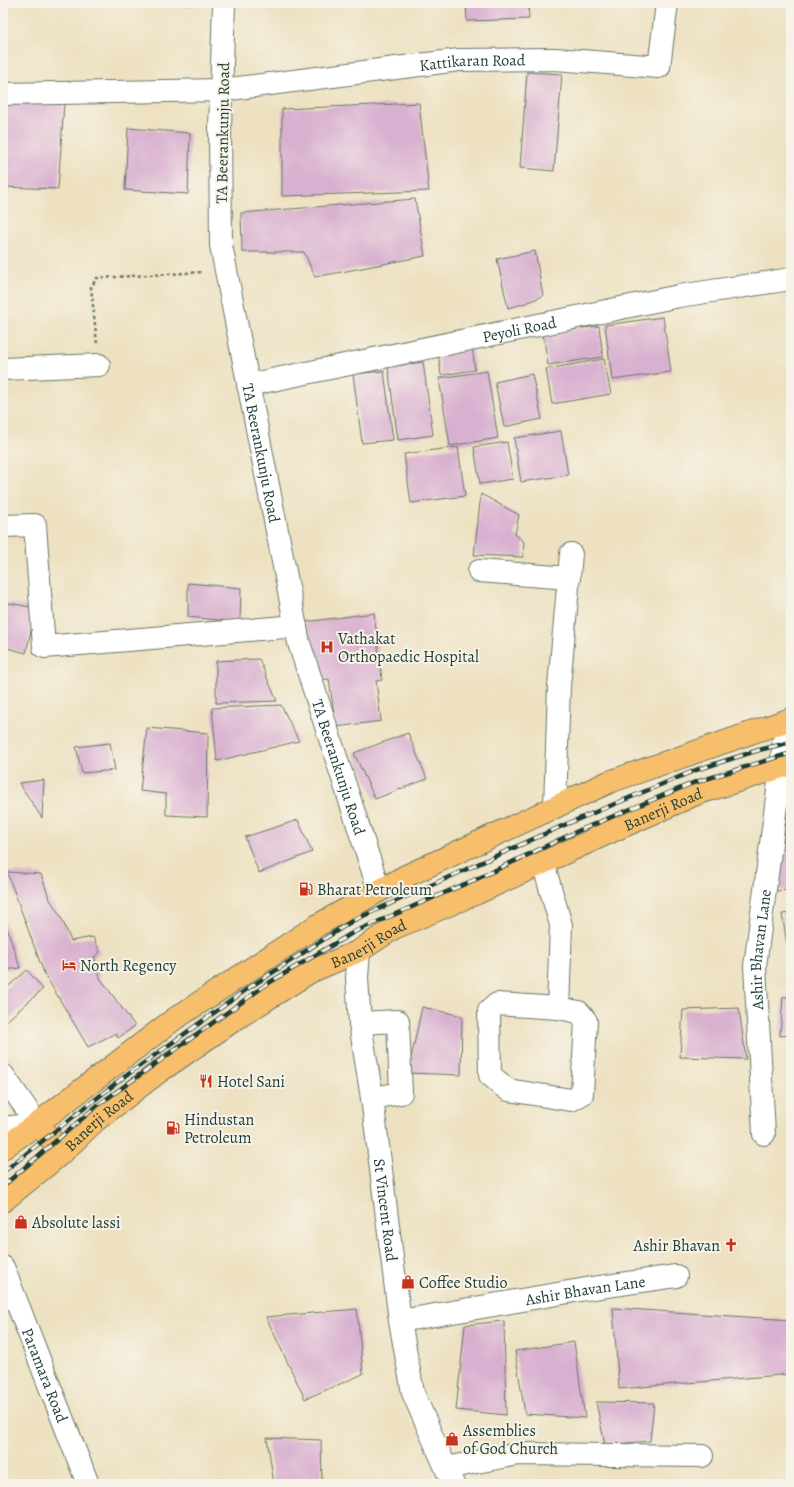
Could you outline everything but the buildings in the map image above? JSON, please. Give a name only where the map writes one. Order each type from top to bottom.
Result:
[{"type":"main road","name":"Banerji Road","points":[[3,1148],[37,1124],[173,1020],[318,925],[379,890],[609,782],[788,720]]},
{"type":"main road","name":"Banerji Road","points":[[3,1201],[63,1152],[95,1121],[154,1075],[237,1018],[310,972],[359,951],[394,928],[696,794],[786,766]]},
{"type":"main road","points":[[37,1124],[63,1152]]},
{"type":"street","name":"TA Beerankunju Road","points":[[224,3],[220,128],[221,245],[299,643],[379,890]]},
{"type":"street","name":"Kattikaran Road","points":[[222,90],[459,60],[555,59],[659,67],[667,3]]},
{"type":"street","points":[[3,94],[222,90]]},
{"type":"street","name":"Peyoli Road","points":[[248,385],[679,296],[791,279]]},
{"type":"street","points":[[3,369],[99,366]]},
{"type":"street","points":[[3,526],[36,524],[44,647],[296,626]]},
{"type":"street","points":[[555,807],[560,686],[571,554]]},
{"type":"street","points":[[479,571],[569,578]]},
{"type":"street","name":"Banerji Road","points":[[786,766],[788,720]]},
{"type":"street","name":"Ashir Bhavan Lane","points":[[764,1134],[755,966],[786,766]]},
{"type":"street","points":[[543,863],[560,925],[559,1000]]},
{"type":"street","name":"St Vincent Road","points":[[359,951],[357,978],[360,1023],[372,1098],[400,1321],[413,1393],[450,1476]]},
{"type":"street","points":[[559,1000],[579,1012],[586,1021],[582,1094],[571,1100],[508,1090],[490,1075],[489,1011],[497,1004],[559,1000]]},
{"type":"street","points":[[360,1023],[398,1021],[401,1093],[372,1098]]},
{"type":"street","points":[[3,1076],[37,1124],[3,1128]]},
{"type":"street","name":"Paramara Road","points":[[3,1267],[88,1484]]},
{"type":"street","name":"Ashir Bhavan Lane","points":[[400,1321],[586,1289],[676,1276]]},
{"type":"street","points":[[450,1476],[518,1454],[702,1456]]},
{"type":"path","points":[[99,366],[91,288],[97,278],[226,271]]},
{"type":"railway","points":[[3,1172],[120,1080],[250,987],[352,921],[562,826],[696,770],[759,750],[791,742]]},
{"type":"railway","points":[[3,1186],[98,1105],[267,984],[354,932],[481,877],[580,830],[693,783],[791,753]]},
{"type":"place","name":"Vathakat Orthopaedic Hospital","points":[[327,647]]},
{"type":"place","name":"Bharat Petroleum","points":[[306,889]]},
{"type":"place","name":"North Regency","points":[[69,965]]},
{"type":"place","name":"Hotel Sani","points":[[206,1081]]},
{"type":"place","name":"Hindustan Petroleum","points":[[173,1128]]},
{"type":"place","name":"Absolute lassi","points":[[21,1222]]},
{"type":"place","name":"Ashir Bhavan","points":[[731,1245]]},
{"type":"place","name":"Coffee Studio","points":[[408,1282]]},
{"type":"place","name":"Assemblies of God Church","points":[[452,1439]]}]
